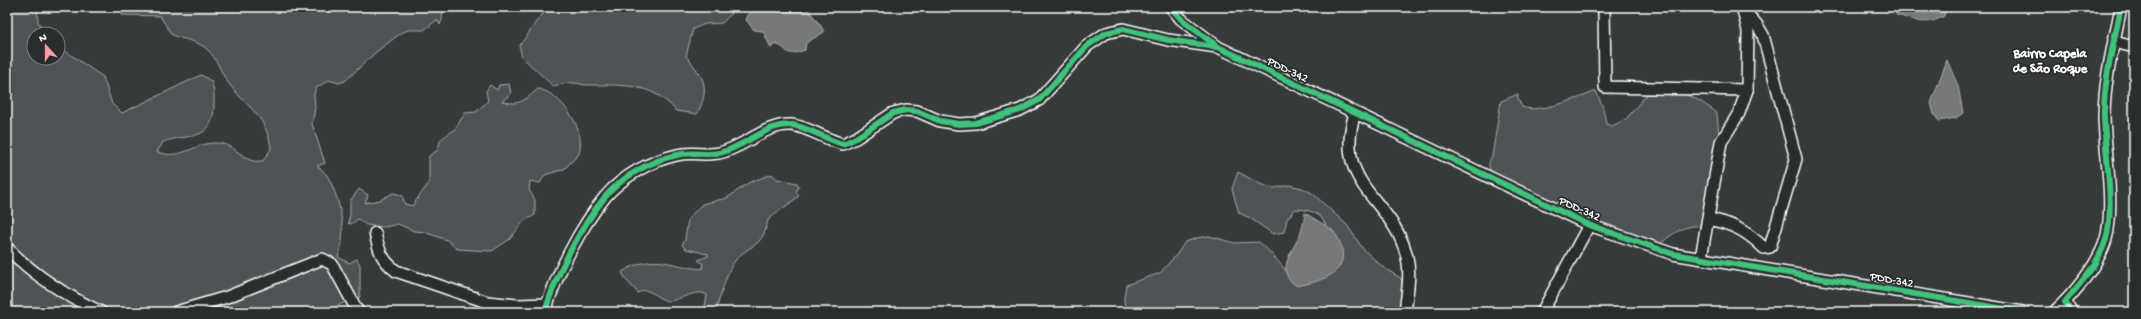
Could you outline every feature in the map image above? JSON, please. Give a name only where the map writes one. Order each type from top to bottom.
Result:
[{"type":"street","name":"PDD-342","points":[[1170,7],[1181,19],[1218,47],[1589,225],[1673,254],[2023,312]]},
{"type":"street","points":[[1604,7],[1605,87],[1747,90]]},
{"type":"street","points":[[2054,312],[2065,302],[2097,260],[2106,239],[2109,218],[2104,117],[2106,82],[2121,7]]},
{"type":"street","points":[[1701,258],[1722,142],[1739,113],[1747,90],[1748,31],[1742,8]]},
{"type":"street","points":[[1708,219],[1725,222],[1746,231],[1764,248],[1770,247],[1796,159],[1763,35],[1758,25],[1742,8]]},
{"type":"street","points":[[375,233],[378,250],[385,262],[396,271],[487,302],[546,308],[551,290],[568,256],[605,197],[626,178],[652,163],[678,154],[719,153],[777,127],[793,125],[843,144],[856,138],[893,113],[906,110],[917,111],[940,121],[959,124],[976,123],[1020,110],[1039,100],[1087,46],[1106,34],[1123,29],[1168,40],[1218,47]]},
{"type":"street","points":[[2114,42],[2134,47]]},
{"type":"street","points":[[1355,113],[1350,130],[1349,142],[1352,165],[1358,178],[1400,238],[1407,256],[1409,272],[1405,312]]},
{"type":"street","points":[[1542,312],[1589,225]]},
{"type":"street","points":[[7,248],[22,263],[72,299],[101,312]]},
{"type":"street","points":[[176,312],[227,297],[322,259],[332,264],[358,312]]},
{"type":"street","points":[[2065,302],[2072,312]]},
{"type":"shaded area","points":[[7,7],[37,7],[38,22],[41,26],[26,26],[26,66],[66,66],[66,52],[103,77],[112,104],[122,113],[201,75],[211,81],[214,91],[214,108],[209,127],[197,135],[163,142],[157,152],[166,154],[181,153],[209,143],[217,143],[226,145],[250,160],[263,161],[271,149],[269,137],[265,127],[260,119],[227,81],[208,50],[199,44],[172,35],[160,16],[122,15],[122,9],[126,7],[443,7],[440,25],[437,20],[424,30],[408,30],[401,33],[376,52],[345,81],[339,83],[329,80],[316,88],[314,94],[315,108],[312,124],[325,163],[317,166],[328,177],[339,206],[342,238],[338,257],[349,263],[357,259],[360,265],[360,297],[338,305],[327,312],[7,312]]},
{"type":"shaded area","points":[[543,7],[733,7],[730,15],[722,23],[705,24],[693,29],[686,56],[704,83],[704,97],[697,114],[676,111],[657,95],[635,87],[585,85],[577,83],[567,83],[553,86],[522,57],[519,45],[526,38],[536,21],[543,14]]},
{"type":"shaded area","points":[[755,7],[806,7],[824,32],[806,43],[805,50],[790,53],[775,44],[771,48],[763,31],[754,30],[746,20],[748,15]]},
{"type":"shaded area","points":[[1895,7],[1947,7],[1944,16],[1931,21],[1920,22],[1896,15]]},
{"type":"shaded area","points":[[1947,60],[1958,86],[1963,113],[1956,118],[1939,121],[1934,114],[1931,103]]},
{"type":"shaded area","points":[[509,84],[511,94],[502,101],[508,103],[522,101],[538,89],[552,95],[571,115],[576,123],[579,131],[580,143],[579,154],[564,169],[545,175],[540,183],[530,181],[529,190],[535,200],[535,215],[523,222],[510,239],[492,251],[457,249],[447,240],[424,232],[414,231],[398,224],[385,227],[366,225],[358,219],[351,224],[348,223],[350,201],[359,189],[368,195],[365,203],[380,200],[393,193],[402,195],[405,204],[412,206],[429,183],[429,156],[438,150],[440,140],[455,129],[465,113],[476,112],[488,101],[486,91],[490,85],[497,90],[499,85]]},
{"type":"shaded area","points":[[1596,91],[1603,108],[1606,124],[1612,126],[1626,119],[1648,93],[1669,92],[1685,94],[1717,113],[1720,147],[1717,186],[1701,226],[1689,227],[1678,231],[1658,246],[1609,235],[1594,218],[1560,208],[1519,185],[1496,179],[1489,163],[1492,156],[1501,101],[1518,94],[1522,107],[1529,109],[1548,107]]},
{"type":"shaded area","points":[[1238,172],[1262,185],[1275,188],[1289,185],[1302,188],[1312,193],[1347,225],[1363,249],[1384,268],[1402,279],[1402,312],[1125,312],[1124,298],[1126,285],[1160,273],[1177,254],[1185,242],[1197,238],[1209,236],[1235,243],[1259,242],[1293,277],[1331,249],[1326,225],[1319,215],[1313,212],[1295,209],[1287,219],[1284,232],[1273,234],[1250,218],[1239,213],[1232,189]]},
{"type":"shaded area","points":[[772,174],[777,179],[797,183],[799,186],[796,192],[799,196],[768,220],[762,237],[758,242],[743,253],[732,265],[718,302],[716,312],[704,312],[707,295],[703,293],[669,301],[646,290],[638,293],[626,280],[622,272],[634,266],[653,261],[702,269],[703,264],[698,260],[708,256],[708,254],[686,249],[682,245],[685,240],[688,219],[702,204],[727,198],[748,183]]},
{"type":"shaded area","points":[[1305,213],[1334,232],[1341,245],[1342,259],[1340,266],[1329,276],[1297,286],[1290,280],[1286,268],[1287,260],[1301,232]]},
{"type":"cycle path","points":[[1171,7],[1181,19],[1218,47],[1589,225],[1673,254],[2023,312]]},
{"type":"cycle path","points":[[2072,312],[2065,302],[2099,257],[2109,227],[2110,196],[2104,104],[2105,90],[2121,7]]},
{"type":"cycle path","points":[[545,312],[562,267],[578,237],[596,209],[612,189],[620,182],[638,170],[657,161],[682,154],[719,153],[782,125],[798,126],[843,144],[856,138],[893,113],[906,110],[917,111],[940,121],[959,124],[976,123],[1020,110],[1039,100],[1087,46],[1106,33],[1123,29],[1168,40],[1216,47]]},
{"type":"district","name":"Bairro Capela de São Roque","points":[[2050,60]]}]
